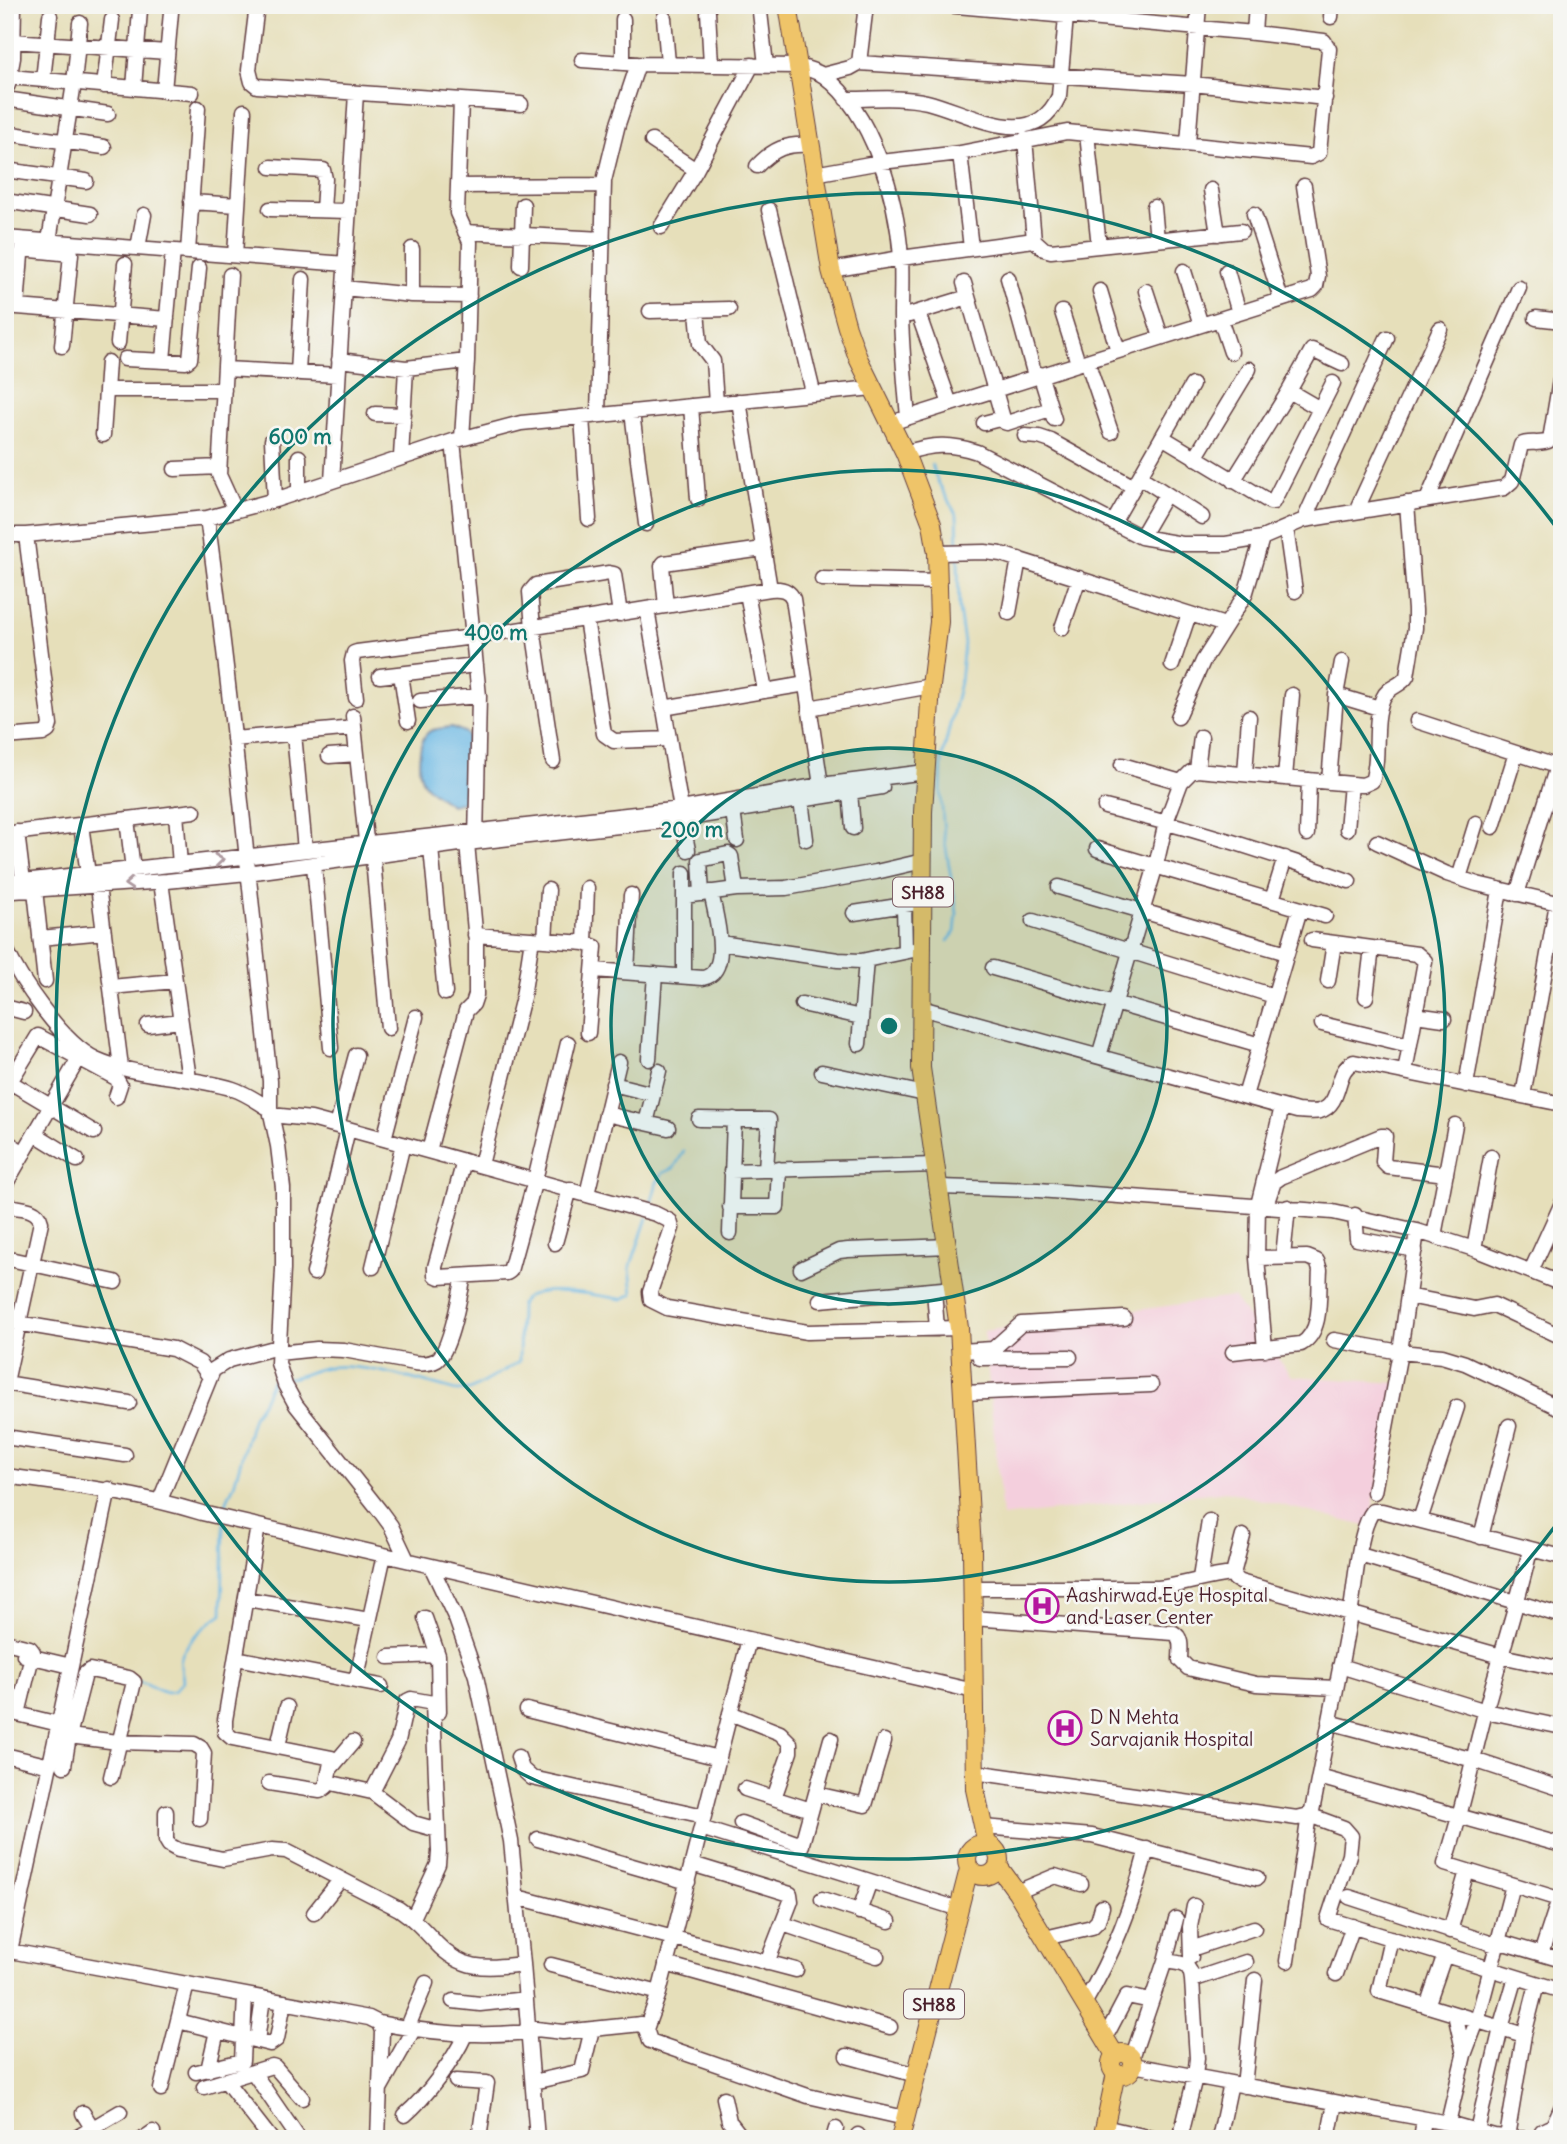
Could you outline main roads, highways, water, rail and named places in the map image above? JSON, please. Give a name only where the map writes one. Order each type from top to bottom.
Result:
[{"type":"main road","name":"SH88","points":[[788,5],[831,270],[847,327],[873,388],[900,420],[905,453],[932,524],[951,553],[938,582],[939,622],[931,686],[926,776],[923,902],[914,949],[921,1008],[921,1068],[949,1246],[964,1393],[973,1618],[974,1772],[980,1840]]},
{"type":"main road","points":[[998,1866],[992,1874],[982,1876],[969,1868],[967,1858],[980,1840],[996,1850],[998,1866],[1017,1892],[1105,2038],[1124,2063],[1103,2133]]},
{"type":"main road","name":"SH88","points":[[900,2139],[969,1868]]},
{"type":"water","points":[[452,727],[464,732],[468,737],[465,764],[471,790],[464,802],[451,805],[424,783],[419,764],[426,735],[432,730]]},
{"type":"waterway","points":[[932,465],[937,480],[957,516],[958,547]]},
{"type":"waterway","points":[[948,941],[955,932],[957,913],[944,836],[941,792],[942,759],[960,682],[964,643],[959,610],[958,557]]},
{"type":"waterway","points":[[650,1208],[657,1182],[663,1173],[674,1168],[684,1151]]},
{"type":"waterway","points":[[287,1378],[324,1368],[359,1368],[457,1391],[470,1390],[519,1362],[520,1307],[525,1298],[549,1291],[622,1299],[633,1294],[630,1268],[647,1218]]},
{"type":"waterway","points":[[225,1513],[253,1416],[272,1380],[277,1378]]},
{"type":"waterway","points":[[139,1681],[166,1692],[174,1691],[183,1681],[180,1664],[183,1652],[198,1633],[222,1614],[224,1523]]},
{"type":"waterway","points":[[84,1661],[93,1664]]},
{"type":"place","name":"Aashirwad Eye Hospital and Laser Center","points":[[1042,1606]]},
{"type":"place","name":"D N Mehta Sarvajanik Hospital","points":[[1065,1728]]}]
